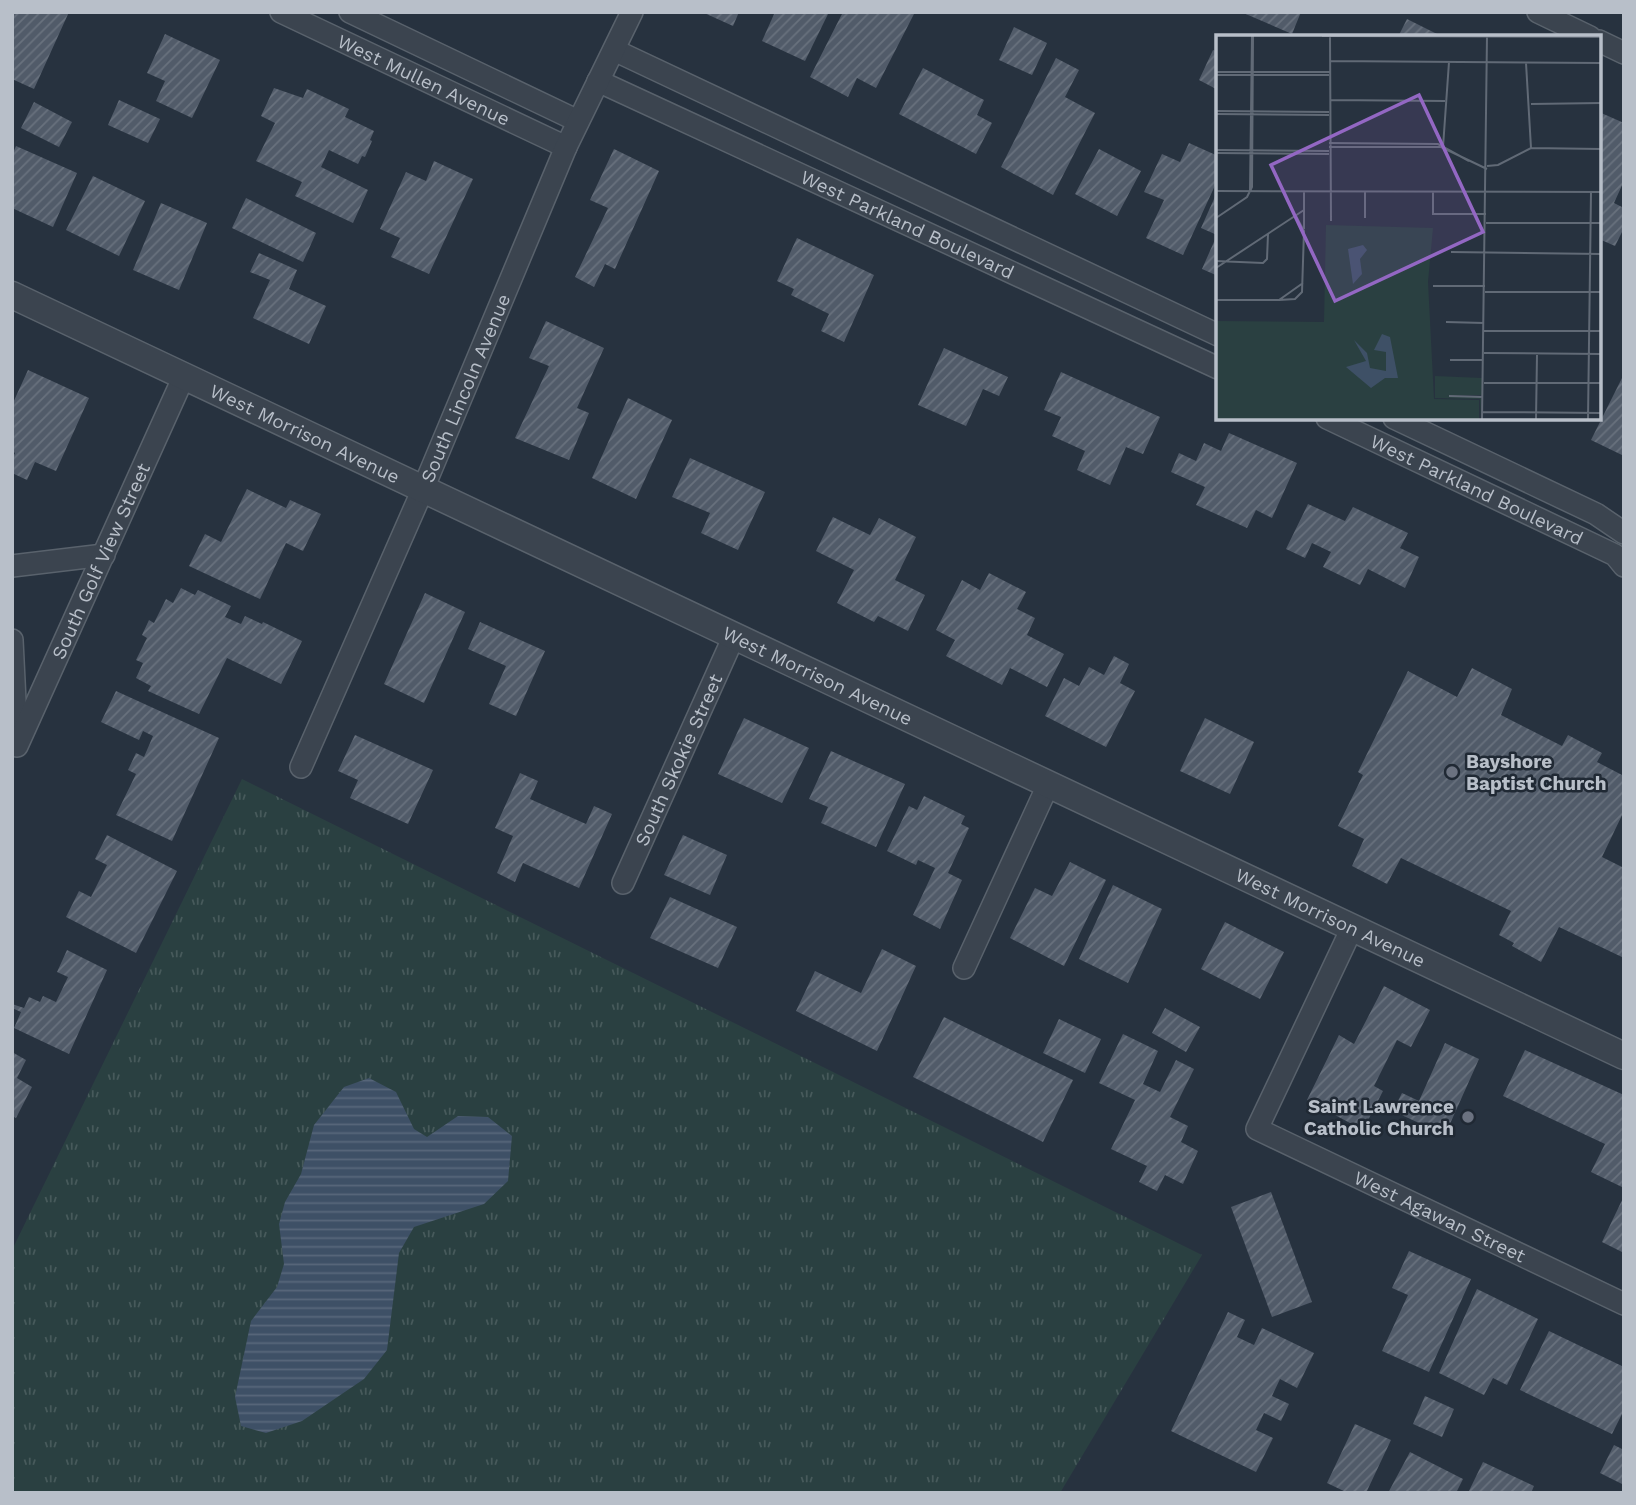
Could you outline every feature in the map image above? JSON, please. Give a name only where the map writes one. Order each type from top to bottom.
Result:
[{"type":"street","name":"West Mullen Avenue","points":[[281,12],[566,147]]},
{"type":"street","name":"West Mullen Avenue","points":[[350,12],[578,121]]},
{"type":"street","name":"South Lincoln Avenue","points":[[301,767],[423,489],[566,147],[632,12]]},
{"type":"street","points":[[1538,12],[1586,35]]},
{"type":"street","points":[[1601,42],[1624,52]]},
{"type":"street","name":"West Parkland Boulevard","points":[[614,50],[1216,334]]},
{"type":"street","name":"West Parkland Boulevard","points":[[598,81],[1216,367]]},
{"type":"street","name":"West Morrison Avenue","points":[[12,295],[1624,1056]]},
{"type":"street","name":"South Golf View Street","points":[[15,751],[184,376]]},
{"type":"street","name":"West Parkland Boulevard","points":[[1331,420],[1615,555],[1624,566]]},
{"type":"street","name":"West Parkland Boulevard","points":[[1398,420],[1596,514],[1624,533]]},
{"type":"street","points":[[12,566],[104,555]]},
{"type":"street","name":"South Skokie Street","points":[[623,883],[734,636]]},
{"type":"street","name":"South Golf View Street","points":[[12,640],[15,751]]},
{"type":"street","points":[[964,968],[1048,785]]},
{"type":"street","name":"West Agawan Street","points":[[1352,928],[1257,1129],[1624,1304]]},
{"type":"green space","points":[[242,779],[1202,1255],[1060,1493],[12,1493],[12,1250]]},
{"type":"water","points":[[369,1078],[396,1092],[414,1129],[427,1137],[458,1116],[488,1117],[512,1136],[508,1181],[484,1204],[414,1227],[399,1253],[387,1350],[364,1379],[302,1421],[266,1433],[241,1426],[235,1397],[251,1321],[277,1287],[284,1264],[279,1224],[285,1202],[301,1174],[314,1125],[344,1087]]},
{"type":"building","points":[[12,12],[69,12],[34,89],[12,79]]},
{"type":"building","points":[[702,12],[739,12],[733,26]]},
{"type":"building","points":[[775,12],[829,12],[805,61],[762,41]]},
{"type":"building","points":[[843,12],[914,14],[876,88],[857,78],[848,97],[810,77]]},
{"type":"building","points":[[1241,12],[1301,12],[1292,34]]},
{"type":"building","points":[[1407,19],[1439,35],[1399,35]]},
{"type":"building","points":[[1014,27],[1047,43],[1032,75],[999,60]]},
{"type":"building","points":[[165,34],[220,60],[192,118],[156,101],[165,81],[147,73]]},
{"type":"building","points":[[1213,50],[1216,51],[1216,89],[1199,80]]},
{"type":"building","points":[[1056,58],[1079,70],[1065,97],[1095,113],[1053,195],[1001,167]]},
{"type":"building","points":[[923,68],[984,100],[977,115],[992,123],[976,154],[899,114]]},
{"type":"building","points":[[274,88],[303,98],[307,89],[349,109],[345,117],[374,131],[365,157],[362,156],[358,164],[329,150],[321,167],[368,190],[353,223],[295,196],[302,182],[256,161],[275,123],[261,116]]},
{"type":"building","points":[[119,100],[160,119],[148,143],[108,125]]},
{"type":"building","points":[[34,102],[72,122],[59,147],[21,128]]},
{"type":"building","points":[[1601,113],[1624,123],[1624,181],[1614,203],[1624,208],[1624,228],[1615,246],[1601,240]]},
{"type":"building","points":[[1189,143],[1216,155],[1216,183],[1183,255],[1146,238],[1164,200],[1144,192],[1162,154],[1180,162]]},
{"type":"building","points":[[16,146],[77,173],[53,227],[12,208],[12,155]]},
{"type":"building","points":[[614,149],[659,171],[615,269],[605,264],[594,287],[575,277],[608,208],[590,200]]},
{"type":"building","points":[[1099,149],[1141,171],[1117,216],[1075,194]]},
{"type":"building","points":[[434,161],[473,179],[429,274],[391,257],[400,238],[380,229],[406,172],[426,181]]},
{"type":"building","points":[[93,176],[145,201],[119,256],[66,230]]},
{"type":"building","points":[[1216,194],[1216,235],[1201,228]]},
{"type":"building","points":[[246,198],[316,233],[303,262],[232,228]]},
{"type":"building","points":[[161,203],[207,223],[179,290],[133,270]]},
{"type":"building","points":[[1216,237],[1216,275],[1202,269]]},
{"type":"building","points":[[797,238],[874,275],[844,342],[821,331],[829,314],[791,295],[794,289],[777,281]]},
{"type":"building","points":[[259,253],[297,270],[289,289],[326,306],[309,344],[253,318],[270,280],[250,272]]},
{"type":"building","points":[[546,321],[604,348],[577,408],[589,413],[569,460],[515,438],[549,366],[529,358]]},
{"type":"building","points":[[944,348],[1008,377],[999,396],[983,389],[966,426],[918,405]]},
{"type":"building","points":[[28,370],[89,398],[56,471],[35,462],[27,480],[12,473],[15,453],[12,451],[12,405]]},
{"type":"building","points":[[1061,372],[1160,417],[1143,454],[1126,447],[1110,485],[1077,470],[1085,451],[1052,436],[1061,417],[1044,410]]},
{"type":"building","points":[[1624,374],[1624,456],[1591,440]]},
{"type":"building","points":[[628,398],[672,420],[636,499],[592,478]]},
{"type":"building","points":[[1229,433],[1297,463],[1272,518],[1256,510],[1247,528],[1196,505],[1205,487],[1171,472],[1179,453],[1196,461],[1204,443],[1221,451]]},
{"type":"building","points":[[690,458],[765,492],[738,550],[701,533],[710,513],[672,497]]},
{"type":"building","points":[[247,489],[286,508],[290,500],[321,514],[303,551],[286,543],[260,599],[189,566],[205,534],[221,542]]},
{"type":"building","points":[[1308,504],[1345,521],[1353,507],[1408,533],[1400,548],[1419,557],[1405,588],[1368,569],[1360,585],[1323,567],[1331,552],[1312,543],[1305,558],[1286,549]]},
{"type":"building","points":[[833,517],[870,535],[879,518],[916,537],[895,580],[925,595],[908,631],[878,616],[874,622],[837,603],[854,570],[816,551]]},
{"type":"building","points":[[989,573],[1026,592],[1017,609],[1035,618],[1027,635],[1064,654],[1047,687],[1010,668],[1002,685],[946,656],[955,640],[936,630],[962,580],[980,590]]},
{"type":"building","points":[[181,588],[195,595],[198,590],[231,606],[225,617],[241,624],[245,616],[302,641],[281,684],[227,658],[199,714],[148,691],[151,686],[136,678],[143,663],[136,660],[147,638],[142,635],[149,620],[154,623],[166,599],[173,603]]},
{"type":"building","points":[[425,593],[465,612],[424,703],[384,684]]},
{"type":"building","points":[[480,622],[545,651],[516,716],[489,704],[506,666],[468,649]]},
{"type":"building","points":[[1114,656],[1129,664],[1120,683],[1135,691],[1106,747],[1045,716],[1064,678],[1079,686],[1089,667],[1104,675]]},
{"type":"building","points":[[1472,668],[1512,689],[1501,715],[1562,746],[1568,735],[1602,753],[1597,762],[1624,776],[1624,811],[1602,857],[1624,868],[1624,958],[1559,927],[1541,962],[1512,946],[1514,943],[1499,935],[1511,911],[1401,858],[1387,884],[1352,866],[1364,839],[1338,826],[1363,775],[1358,772],[1408,671],[1457,697]]},
{"type":"building","points":[[116,691],[219,738],[172,841],[116,815],[136,774],[128,770],[136,753],[144,757],[153,736],[143,731],[139,740],[101,722]]},
{"type":"building","points":[[744,718],[809,748],[782,803],[718,774]]},
{"type":"building","points":[[1205,718],[1254,742],[1230,794],[1180,771]]},
{"type":"building","points":[[355,735],[433,770],[408,824],[350,798],[358,780],[338,771]]},
{"type":"building","points":[[831,751],[905,784],[876,847],[821,823],[828,807],[809,799]]},
{"type":"building","points":[[520,773],[538,781],[530,799],[586,824],[594,806],[612,814],[579,888],[523,863],[515,882],[497,873],[513,836],[495,828]]},
{"type":"building","points":[[924,796],[965,816],[961,824],[969,828],[948,873],[962,880],[940,929],[913,915],[935,868],[918,860],[916,865],[887,851],[909,806],[917,810]]},
{"type":"building","points":[[107,835],[177,871],[136,953],[66,917],[79,891],[91,897],[107,865],[95,859]]},
{"type":"building","points":[[683,835],[727,855],[710,895],[664,875]]},
{"type":"building","points":[[1070,862],[1106,880],[1064,966],[1010,938],[1035,888],[1052,896]]},
{"type":"building","points":[[1113,885],[1162,909],[1128,983],[1079,959]]},
{"type":"building","points":[[670,897],[737,927],[718,968],[650,938]]},
{"type":"building","points":[[1225,922],[1284,952],[1260,999],[1201,969]]},
{"type":"building","points":[[882,949],[916,966],[877,1051],[796,1011],[815,971],[861,993]]},
{"type":"building","points":[[67,950],[107,970],[69,1054],[14,1028],[21,1012],[12,1008],[12,1004],[24,1008],[29,997],[40,1002],[43,996],[56,1002],[68,977],[57,972]]},
{"type":"building","points":[[1384,986],[1430,1010],[1411,1047],[1397,1040],[1374,1086],[1383,1091],[1363,1130],[1307,1100],[1339,1035],[1354,1044]]},
{"type":"building","points":[[1165,1008],[1200,1027],[1186,1052],[1152,1033]]},
{"type":"building","points":[[944,1017],[1073,1080],[1043,1142],[913,1077]]},
{"type":"building","points":[[1059,1019],[1101,1039],[1085,1073],[1043,1053]]},
{"type":"building","points":[[1123,1034],[1158,1051],[1143,1084],[1160,1092],[1176,1060],[1194,1069],[1170,1117],[1188,1126],[1181,1142],[1198,1151],[1183,1184],[1165,1175],[1157,1191],[1139,1182],[1147,1166],[1111,1149],[1135,1100],[1099,1083]]},
{"type":"building","points":[[1445,1043],[1479,1059],[1445,1135],[1393,1111],[1402,1093],[1419,1101]]},
{"type":"building","points":[[1525,1050],[1624,1095],[1624,1188],[1591,1172],[1605,1144],[1503,1096]]},
{"type":"building","points":[[12,1052],[26,1060],[17,1078],[32,1087],[16,1118],[12,1116]]},
{"type":"building","points":[[1271,1192],[1312,1302],[1272,1317],[1231,1207]]},
{"type":"building","points":[[1624,1196],[1624,1253],[1602,1242]]},
{"type":"building","points":[[1409,1251],[1471,1279],[1429,1372],[1382,1351],[1408,1295],[1392,1288]]},
{"type":"building","points":[[1477,1289],[1538,1319],[1507,1385],[1493,1378],[1484,1395],[1439,1373]]},
{"type":"building","points":[[1228,1312],[1245,1320],[1237,1337],[1254,1345],[1262,1328],[1314,1353],[1297,1388],[1280,1379],[1272,1396],[1289,1404],[1281,1421],[1264,1413],[1256,1430],[1273,1438],[1256,1472],[1171,1431]]},
{"type":"building","points":[[1549,1331],[1624,1367],[1624,1415],[1622,1414],[1612,1434],[1520,1390]]},
{"type":"building","points":[[1425,1396],[1454,1409],[1442,1437],[1413,1424]]},
{"type":"building","points":[[1355,1424],[1391,1440],[1366,1493],[1348,1493],[1327,1483]]},
{"type":"building","points":[[1614,1445],[1624,1450],[1624,1485],[1600,1473]]},
{"type":"building","points":[[1410,1452],[1463,1479],[1456,1493],[1388,1493]]},
{"type":"building","points":[[1483,1462],[1534,1486],[1531,1493],[1468,1493]]},
{"type":"place","name":"Bayshore Baptist Church","points":[[1452,772]]},
{"type":"place","name":"Saint Lawrence Catholic Church","points":[[1468,1117]]}]
